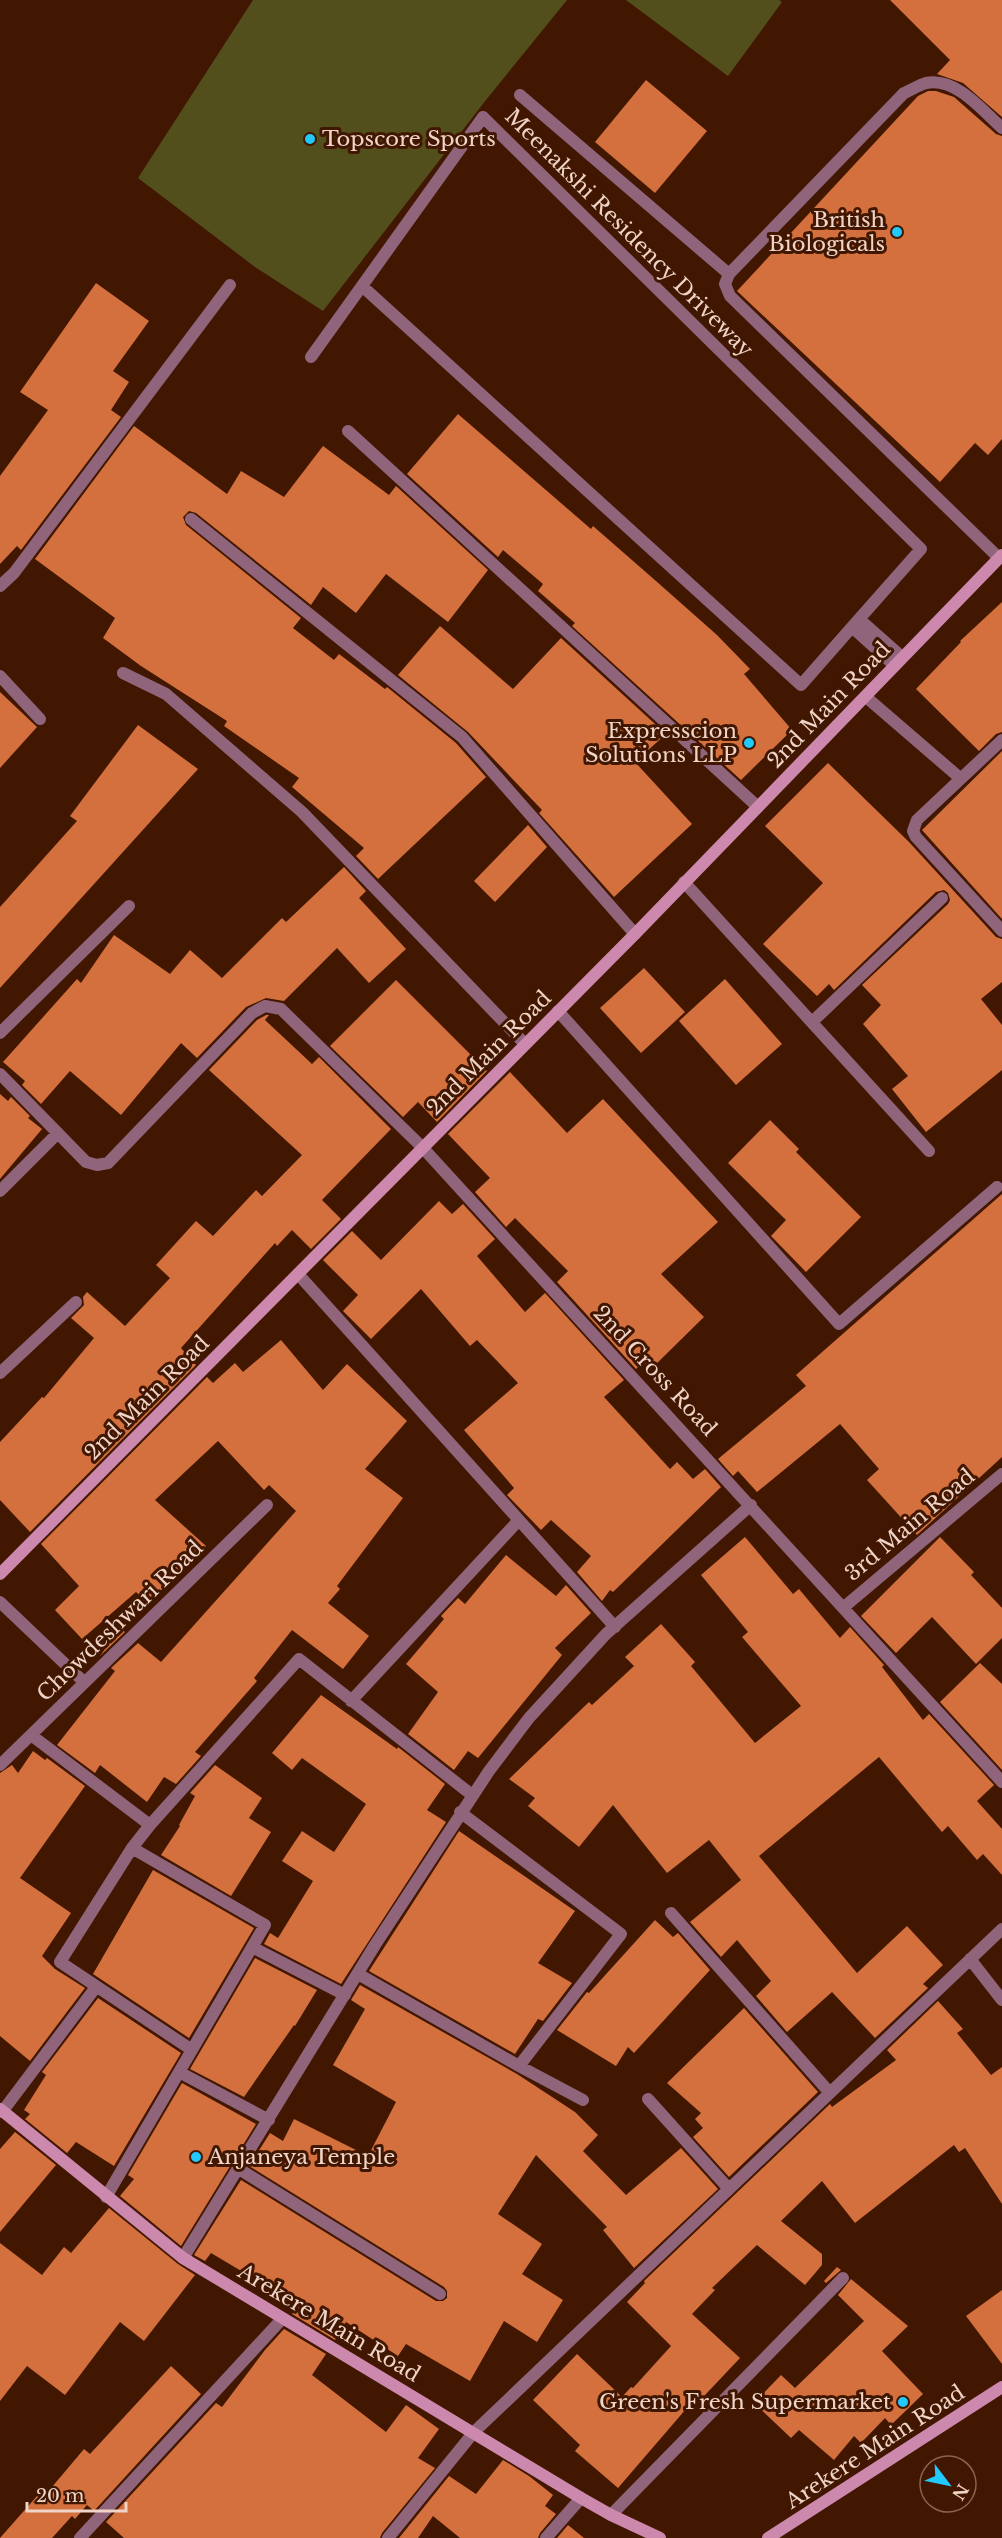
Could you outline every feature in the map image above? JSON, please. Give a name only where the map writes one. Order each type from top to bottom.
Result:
[{"type":"street","points":[[1000,557],[730,296],[725,284],[729,274],[904,93],[925,83],[940,82],[954,87],[1002,128]]},
{"type":"street","points":[[520,95],[729,274]]},
{"type":"street","name":"Meenakshi Residency Driveway","points":[[483,117],[921,549],[856,623],[801,685],[362,286],[483,117]]},
{"type":"street","points":[[0,586],[14,573],[230,285]]},
{"type":"street","points":[[311,357],[362,286]]},
{"type":"street","points":[[348,431],[758,807]]},
{"type":"street","points":[[191,519],[462,737],[635,934]]},
{"type":"street","name":"2nd Main Road","points":[[0,1574],[635,934],[1000,557]]},
{"type":"street","points":[[856,623],[898,661]]},
{"type":"street","points":[[123,673],[166,694],[302,812],[525,1044]]},
{"type":"street","points":[[0,676],[40,719]]},
{"type":"street","points":[[866,697],[960,778]]},
{"type":"street","points":[[1002,740],[917,820],[913,831],[1002,931]]},
{"type":"street","points":[[684,882],[929,1151]]},
{"type":"street","points":[[812,1022],[942,898]]},
{"type":"street","points":[[0,1033],[129,906]]},
{"type":"street","name":"2nd Cross Road","points":[[58,1133],[86,1161],[97,1165],[108,1162],[252,1013],[265,1006],[281,1009],[423,1148],[752,1505],[1002,1782]]},
{"type":"street","points":[[558,1011],[839,1324],[997,1187]]},
{"type":"street","points":[[0,1074],[58,1133],[0,1191]]},
{"type":"street","points":[[298,1274],[615,1627]]},
{"type":"street","points":[[0,1373],[76,1302]]},
{"type":"street","name":"3rd Main Road","points":[[844,1607],[1002,1474]]},
{"type":"street","name":"Chowdeshwari Road","points":[[0,1765],[267,1505]]},
{"type":"street","points":[[183,2258],[471,1795],[530,1718],[606,1634],[752,1505]]},
{"type":"street","points":[[351,1701],[519,1520]]},
{"type":"street","points":[[0,1602],[84,1682]]},
{"type":"street","points":[[192,2050],[60,1962],[132,1848],[150,1825],[299,1659],[471,1795]]},
{"type":"street","points":[[31,1735],[150,1825]]},
{"type":"street","points":[[460,1812],[621,1934],[519,2066]]},
{"type":"street","points":[[106,2197],[265,1925],[132,1848]]},
{"type":"street","points":[[671,1913],[830,2093]]},
{"type":"street","points":[[388,2538],[474,2432],[1002,1929]]},
{"type":"street","points":[[252,1947],[345,1995]]},
{"type":"street","points":[[970,1959],[1002,2000]]},
{"type":"street","points":[[358,1974],[519,2066],[584,2100]]},
{"type":"street","points":[[1,2112],[96,1987]]},
{"type":"street","points":[[179,2072],[268,2120]]},
{"type":"street","points":[[648,2099],[729,2189]]},
{"type":"street","name":"Arekere Main Road","points":[[1,2112],[183,2258],[581,2498],[610,2515],[660,2538]]},
{"type":"street","points":[[239,2169],[440,2294]]},
{"type":"street","points":[[610,2515],[843,2278]]},
{"type":"street","points":[[80,2538],[282,2319]]},
{"type":"street","name":"Arekere Main Road","points":[[768,2538],[1002,2387]]},
{"type":"street","points":[[546,2538],[581,2498]]},
{"type":"shaded area","name":"Topscore Sports","points":[[253,0],[567,0],[486,100],[323,311],[255,267],[138,178]]},
{"type":"shaded area","points":[[626,0],[779,0],[782,2],[728,76]]},
{"type":"building","points":[[890,0],[1002,0],[1002,117],[963,83],[937,74],[950,60]]},
{"type":"building","points":[[646,80],[707,131],[655,193],[595,142]]},
{"type":"building","name":"British Biologicals","points":[[928,91],[954,97],[996,134],[1002,136],[1002,439],[988,455],[975,443],[940,482],[737,291],[918,96]]},
{"type":"building","points":[[96,283],[149,321],[113,371],[129,382],[111,410],[121,417],[21,550],[17,546],[0,564],[0,476],[48,410],[20,392]]},
{"type":"building","points":[[458,414],[591,529],[593,526],[656,581],[717,635],[750,669],[744,674],[792,730],[741,780],[572,626],[575,623],[538,591],[543,584],[503,550],[498,557],[407,474]]},
{"type":"building","points":[[134,426],[227,494],[241,471],[284,497],[323,446],[389,495],[396,486],[488,570],[448,622],[386,574],[356,613],[323,587],[311,605],[196,513],[189,511],[183,517],[186,525],[301,618],[293,628],[334,660],[339,654],[385,689],[387,687],[456,743],[486,777],[378,879],[356,856],[364,848],[292,787],[299,778],[224,726],[227,721],[141,666],[103,638],[115,618],[35,559]]},
{"type":"building","points":[[1002,602],[1002,732],[996,734],[979,751],[916,689],[960,641]]},
{"type":"building","points":[[440,626],[513,689],[561,638],[666,734],[635,762],[692,824],[614,897],[539,813],[542,810],[468,732],[398,675]]},
{"type":"building","points":[[0,692],[37,727],[0,768]]},
{"type":"building","points":[[138,725],[198,769],[0,988],[0,907],[77,821],[70,816]]},
{"type":"building","points":[[1002,751],[1002,919],[922,830]]},
{"type":"building","points":[[828,763],[909,842],[996,937],[1002,939],[1002,982],[981,999],[1002,1025],[1002,1070],[926,1132],[892,1089],[908,1076],[863,1024],[881,1005],[862,985],[948,904],[950,900],[948,893],[944,890],[936,892],[834,990],[829,984],[817,996],[763,944],[823,883],[765,826]]},
{"type":"building","points":[[528,825],[547,847],[495,902],[474,881]]},
{"type":"building","points":[[344,867],[366,891],[359,898],[406,949],[369,983],[337,948],[284,1001],[266,998],[246,1007],[197,1058],[181,1043],[121,1115],[70,1071],[41,1104],[22,1085],[25,1081],[3,1062],[77,979],[81,983],[114,935],[170,974],[190,950],[222,978],[282,918],[286,922]]},
{"type":"building","points":[[644,968],[685,1012],[641,1053],[600,1008]]},
{"type":"building","points":[[725,979],[782,1044],[736,1085],[679,1021]]},
{"type":"building","points":[[396,980],[487,1071],[437,1122],[418,1102],[403,1117],[330,1046]]},
{"type":"building","points":[[269,1015],[265,1020],[312,1064],[319,1057],[391,1129],[322,1200],[341,1219],[311,1249],[292,1230],[277,1246],[275,1243],[181,1348],[196,1365],[30,1532],[0,1500],[0,1442],[42,1397],[44,1398],[94,1338],[71,1318],[84,1305],[83,1297],[87,1292],[125,1326],[170,1278],[156,1265],[196,1221],[213,1236],[256,1190],[262,1196],[302,1155],[209,1070],[257,1020]]},
{"type":"building","points":[[510,1072],[567,1133],[603,1099],[718,1222],[661,1274],[704,1317],[650,1370],[643,1362],[636,1369],[557,1282],[568,1271],[515,1218],[506,1227],[475,1192],[490,1178],[448,1134]]},
{"type":"building","points":[[0,1094],[8,1101],[11,1097],[30,1116],[28,1118],[42,1129],[0,1179]]},
{"type":"building","points":[[770,1120],[799,1149],[796,1152],[861,1217],[806,1272],[771,1236],[786,1220],[728,1163]]},
{"type":"building","points":[[1002,1194],[1002,1457],[917,1535],[867,1480],[879,1469],[840,1424],[757,1492],[738,1471],[733,1476],[718,1459],[806,1386],[796,1375]]},
{"type":"building","points":[[439,1201],[452,1214],[463,1204],[495,1239],[477,1256],[525,1312],[545,1293],[624,1380],[604,1397],[670,1469],[677,1462],[693,1479],[705,1469],[721,1487],[613,1592],[610,1590],[602,1601],[577,1572],[591,1556],[551,1520],[541,1530],[507,1495],[514,1488],[464,1430],[518,1383],[477,1340],[470,1346],[421,1289],[371,1339],[343,1311],[358,1295],[323,1260],[352,1231],[381,1260]]},
{"type":"building","points":[[281,1340],[323,1390],[347,1364],[407,1421],[365,1469],[403,1498],[337,1586],[340,1589],[328,1603],[369,1636],[343,1669],[292,1630],[254,1678],[257,1681],[195,1752],[201,1756],[176,1784],[164,1777],[147,1802],[100,1765],[95,1773],[57,1745],[115,1671],[111,1668],[138,1643],[161,1662],[296,1511],[269,1485],[264,1490],[218,1441],[155,1500],[206,1546],[148,1603],[136,1592],[82,1639],[55,1610],[79,1586],[41,1544],[207,1377],[213,1383],[235,1363],[243,1372]]},
{"type":"building","points":[[745,1537],[793,1594],[799,1589],[840,1638],[850,1627],[884,1665],[882,1667],[923,1720],[929,1714],[994,1785],[977,1801],[1002,1829],[1002,1875],[983,1854],[977,1860],[948,1826],[942,1832],[879,1757],[759,1856],[857,1973],[907,1926],[943,1965],[923,1984],[928,1988],[875,2038],[832,1992],[787,2032],[756,1996],[771,1981],[737,1940],[721,1957],[690,1922],[741,1880],[709,1840],[667,1873],[613,1805],[579,1847],[528,1806],[535,1798],[509,1779],[589,1702],[592,1705],[634,1666],[625,1657],[661,1624],[695,1662],[691,1666],[755,1743],[801,1706],[742,1637],[748,1632],[701,1575]]},
{"type":"building","points":[[940,1537],[974,1572],[971,1575],[1002,1608],[1002,1638],[976,1664],[932,1617],[896,1653],[861,1616]]},
{"type":"building","points":[[506,1555],[556,1596],[566,1585],[591,1613],[555,1648],[562,1655],[478,1758],[468,1751],[454,1770],[408,1734],[438,1692],[406,1664],[444,1619],[441,1616],[458,1598],[465,1604]]},
{"type":"building","points":[[120,1628],[125,1632],[100,1656]]},
{"type":"building","points":[[980,1663],[1002,1684],[1002,1770],[940,1702]]},
{"type":"building","points":[[321,1695],[397,1749],[398,1747],[445,1784],[427,1810],[446,1822],[341,1984],[264,1944],[270,1933],[278,1938],[313,1881],[282,1861],[302,1831],[334,1852],[366,1804],[302,1758],[292,1770],[272,1753]]},
{"type":"building","points":[[33,1751],[45,1760],[47,1758],[85,1786],[20,1878],[71,1913],[42,1956],[55,1969],[85,1988],[30,2061],[0,2036],[0,1773],[12,1765],[18,1773]]},
{"type":"building","points":[[215,1765],[262,1798],[249,1818],[271,1832],[231,1896],[161,1855],[180,1826],[195,1796],[190,1793]]},
{"type":"building","points":[[459,1831],[575,1911],[538,1963],[572,1983],[543,2021],[538,2019],[515,2054],[369,1971]]},
{"type":"building","points":[[153,1870],[254,1928],[189,2038],[93,1974]]},
{"type":"building","points":[[655,1920],[673,1937],[678,1933],[710,1970],[634,2053],[628,2047],[616,2066],[557,2030],[587,1992],[589,1993]]},
{"type":"building","points":[[255,1958],[317,1990],[295,2026],[244,2097],[190,2069]]},
{"type":"building","points":[[360,1985],[517,2074],[575,2112],[598,2135],[583,2151],[626,2195],[681,2148],[718,2189],[634,2268],[603,2230],[607,2227],[536,2155],[498,2214],[542,2244],[522,2274],[563,2300],[537,2342],[504,2321],[470,2381],[406,2344],[398,2356],[346,2322],[335,2340],[292,2314],[295,2310],[277,2298],[280,2294],[211,2253],[205,2261],[194,2255],[241,2180],[436,2301],[443,2301],[447,2298],[447,2291],[444,2287],[249,2166],[270,2133],[283,2141],[294,2119],[368,2156],[396,2102],[333,2065],[365,2009],[351,2000]]},
{"type":"building","points":[[98,1998],[181,2053],[114,2166],[76,2142],[67,2153],[25,2119],[30,2114],[24,2110],[46,2075],[42,2072]]},
{"type":"building","points":[[938,2001],[963,2029],[957,2033],[991,2075],[1002,2067],[1002,2204],[965,2148],[959,2152],[954,2145],[855,2223],[822,2181],[781,2221],[822,2254],[822,2265],[805,2285],[757,2245],[712,2288],[715,2290],[692,2314],[740,2358],[689,2412],[686,2409],[618,2488],[575,2451],[580,2445],[533,2400],[577,2354],[622,2397],[631,2387],[633,2388],[671,2346],[627,2302],[645,2283],[644,2281],[830,2104],[832,2107],[896,2060],[887,2050]]},
{"type":"building","points":[[744,2008],[818,2092],[729,2177],[693,2137],[703,2128],[695,2119],[701,2113],[667,2083]]},
{"type":"building","points":[[182,2083],[256,2124],[181,2246],[120,2196],[134,2179],[128,2175]]},
{"type":"building","points":[[15,2132],[56,2165],[0,2232],[0,2149]]},
{"type":"building","points":[[109,2208],[195,2275],[144,2341],[120,2322],[65,2395],[27,2366],[0,2401],[0,2243],[42,2275],[64,2247],[71,2253]]},
{"type":"building","points":[[837,2267],[841,2270],[826,2283],[824,2281]]},
{"type":"building","points":[[851,2279],[908,2326],[882,2351],[923,2394],[891,2425],[885,2418],[861,2443],[854,2436],[834,2460],[799,2430],[791,2438],[754,2403],[781,2375],[795,2388],[864,2321],[838,2295]]},
{"type":"building","points":[[1002,2290],[1002,2364],[966,2316]]},
{"type":"building","points":[[284,2329],[326,2354],[312,2375],[386,2432],[406,2405],[439,2429],[418,2458],[435,2468],[380,2538],[124,2538],[106,2522],[216,2403],[222,2407],[265,2350]]},
{"type":"building","points":[[171,2366],[201,2394],[94,2511],[87,2505],[75,2519],[72,2516],[52,2538],[0,2538],[37,2496],[41,2500],[84,2449],[90,2454]]},
{"type":"building","points":[[503,2460],[529,2476],[553,2495],[545,2506],[556,2514],[538,2538],[460,2538],[433,2516],[418,2538],[399,2538],[449,2476],[476,2494]]},
{"type":"building","points":[[568,2525],[584,2538],[557,2538]]},
{"type":"place","name":"Topscore Sports","points":[[310,139]]},
{"type":"place","name":"British Biologicals","points":[[897,232]]},
{"type":"place","name":"Expresscion Solutions LLP","points":[[749,743]]},
{"type":"place","name":"Anjaneya Temple","points":[[196,2157]]},
{"type":"place","name":"Green's Fresh Supermarket","points":[[903,2402]]}]
